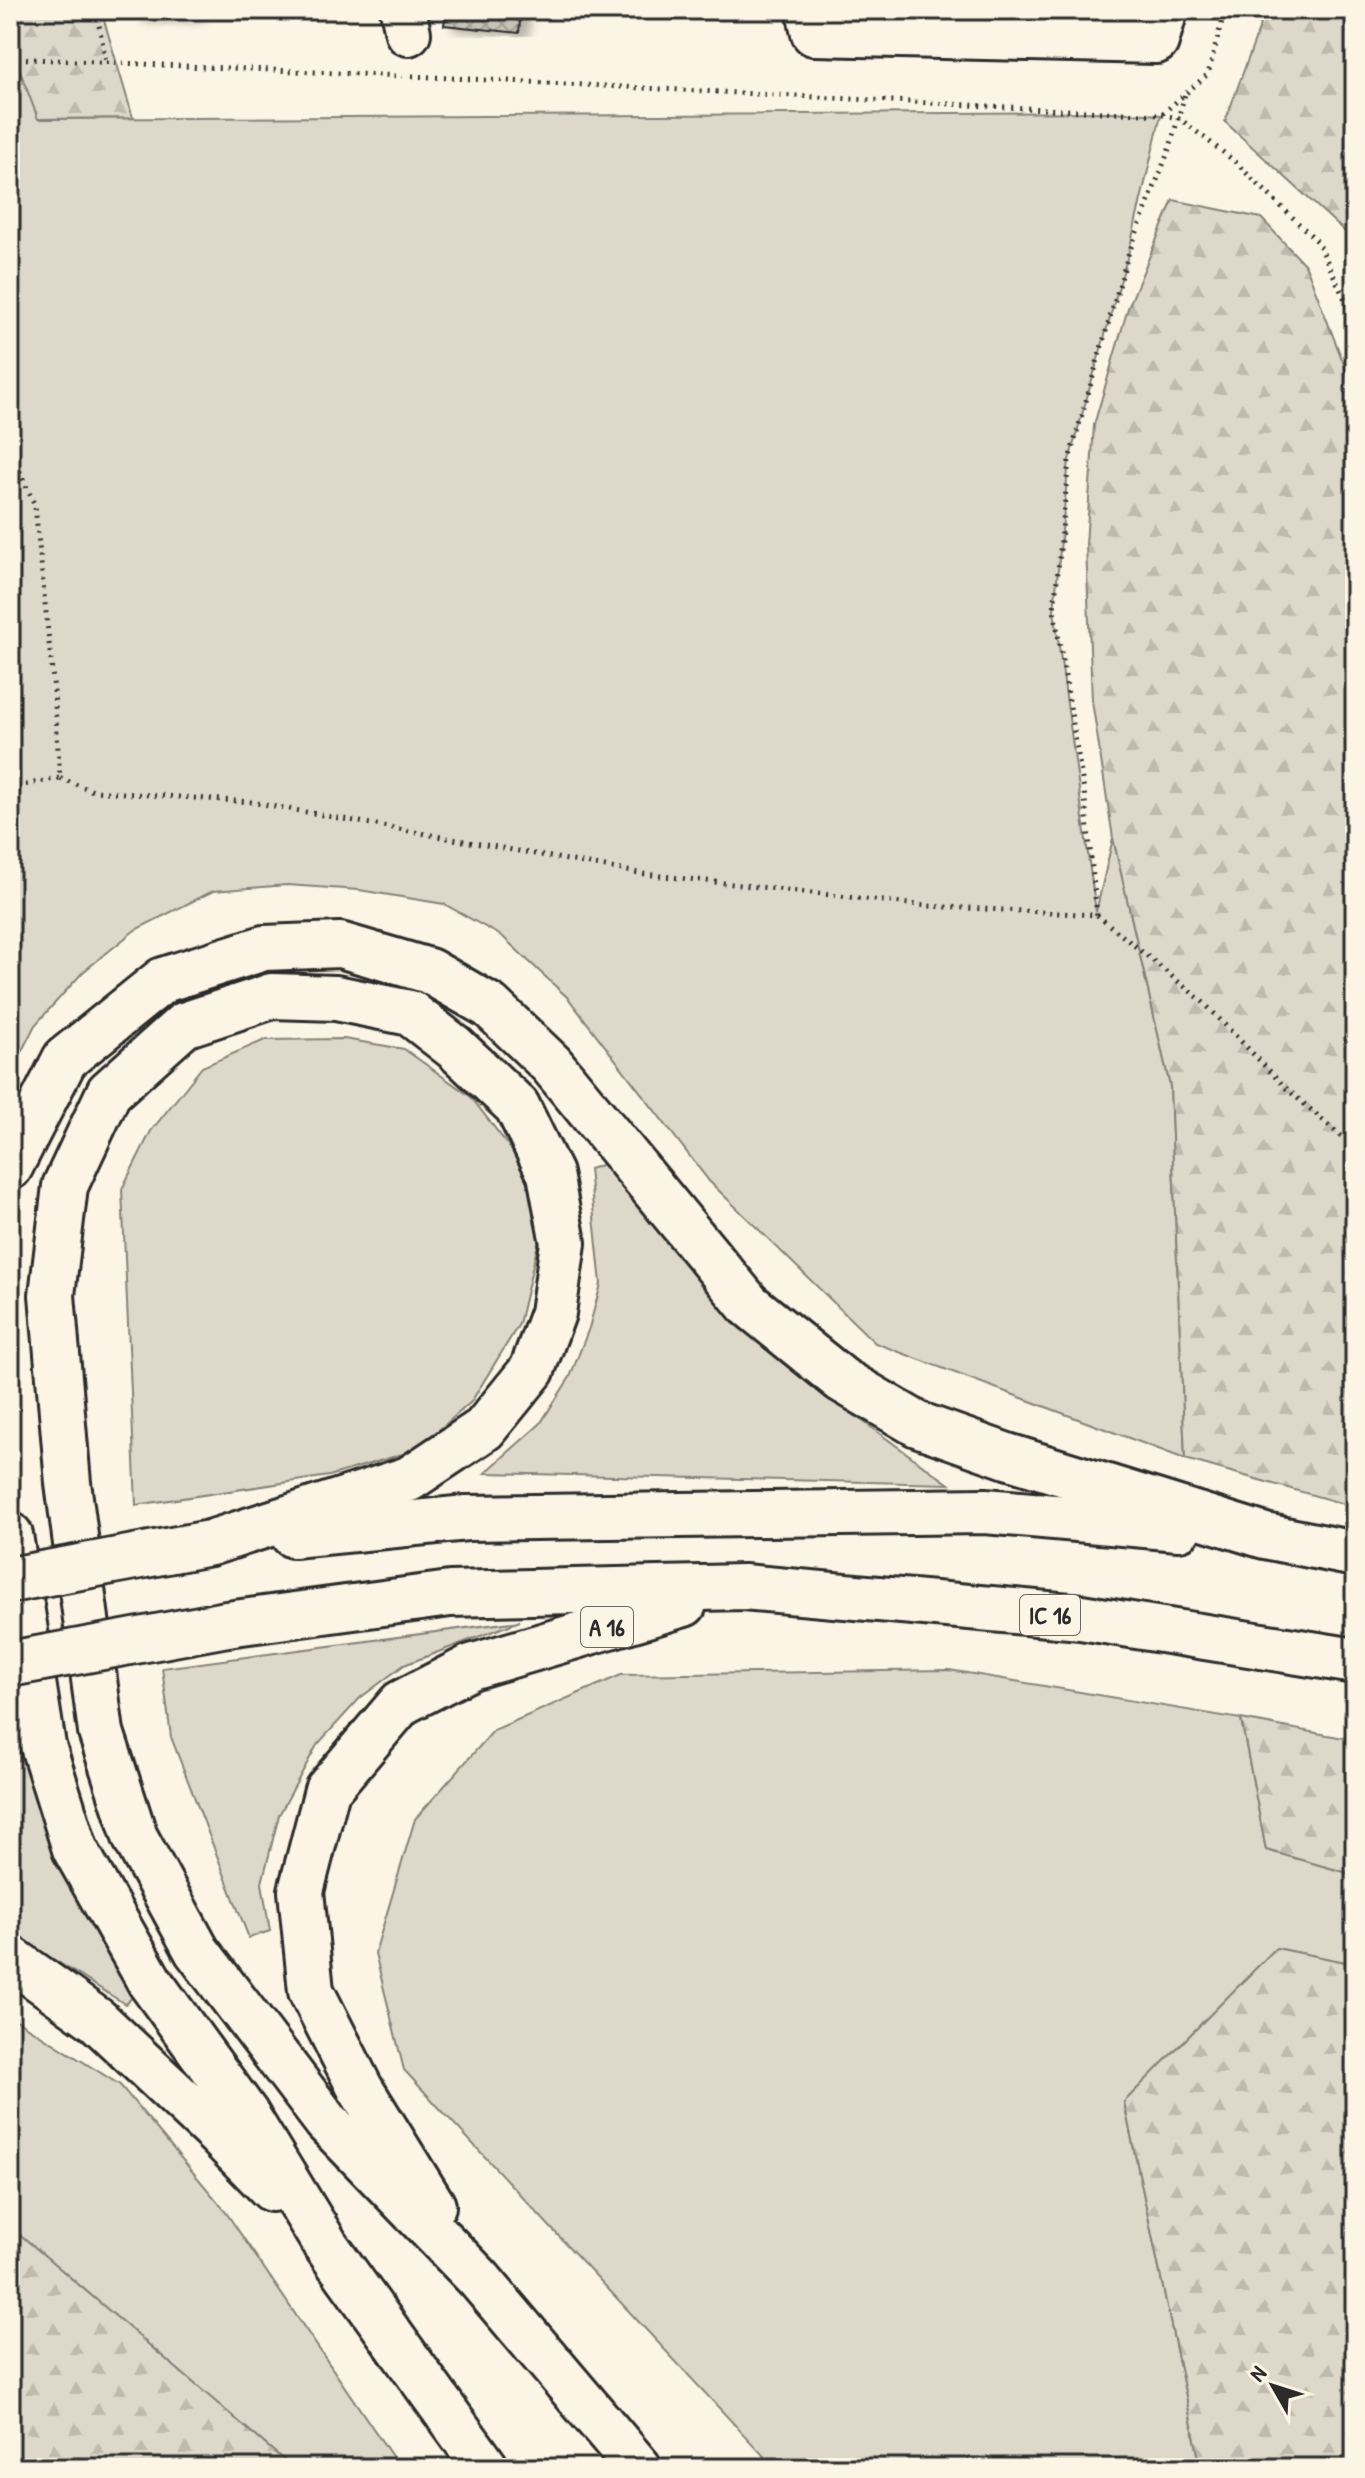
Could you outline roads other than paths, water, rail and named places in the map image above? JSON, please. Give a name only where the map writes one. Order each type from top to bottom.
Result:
[{"type":"main road","points":[[809,10],[814,33],[930,23],[1160,25]]},
{"type":"main road","points":[[10,1167],[65,1059],[163,980],[264,948],[340,945],[429,971],[490,1006],[551,1064],[748,1304],[842,1380],[917,1424],[1007,1456],[1265,1536],[1355,1554]]},
{"type":"main road","points":[[210,1543],[409,1479],[484,1429],[532,1370],[543,1342],[553,1313],[563,1243],[550,1174],[517,1106],[454,1047],[410,1013],[336,998],[272,996],[184,1025],[109,1092],[65,1186],[52,1295],[68,1483],[101,1732],[135,1837],[197,1951],[326,2121],[479,2279],[639,2468]]},
{"type":"main road","points":[[10,1580],[210,1543],[467,1518],[985,1511],[1265,1536]]},
{"type":"main road","points":[[10,1535],[43,1746],[75,1849],[150,1982],[246,2114],[325,2244],[486,2468]]},
{"type":"main road","points":[[10,1664],[227,1624],[450,1594],[743,1587]]},
{"type":"main road","name":"A 16","points":[[479,2279],[360,2088],[311,1991],[301,1891],[327,1790],[401,1703],[471,1667],[743,1587]]},
{"type":"main road","name":"IC 16","points":[[743,1587],[1081,1617],[1355,1661]]},
{"type":"main road","points":[[10,1958],[97,2020],[218,2134],[325,2244]]}]
